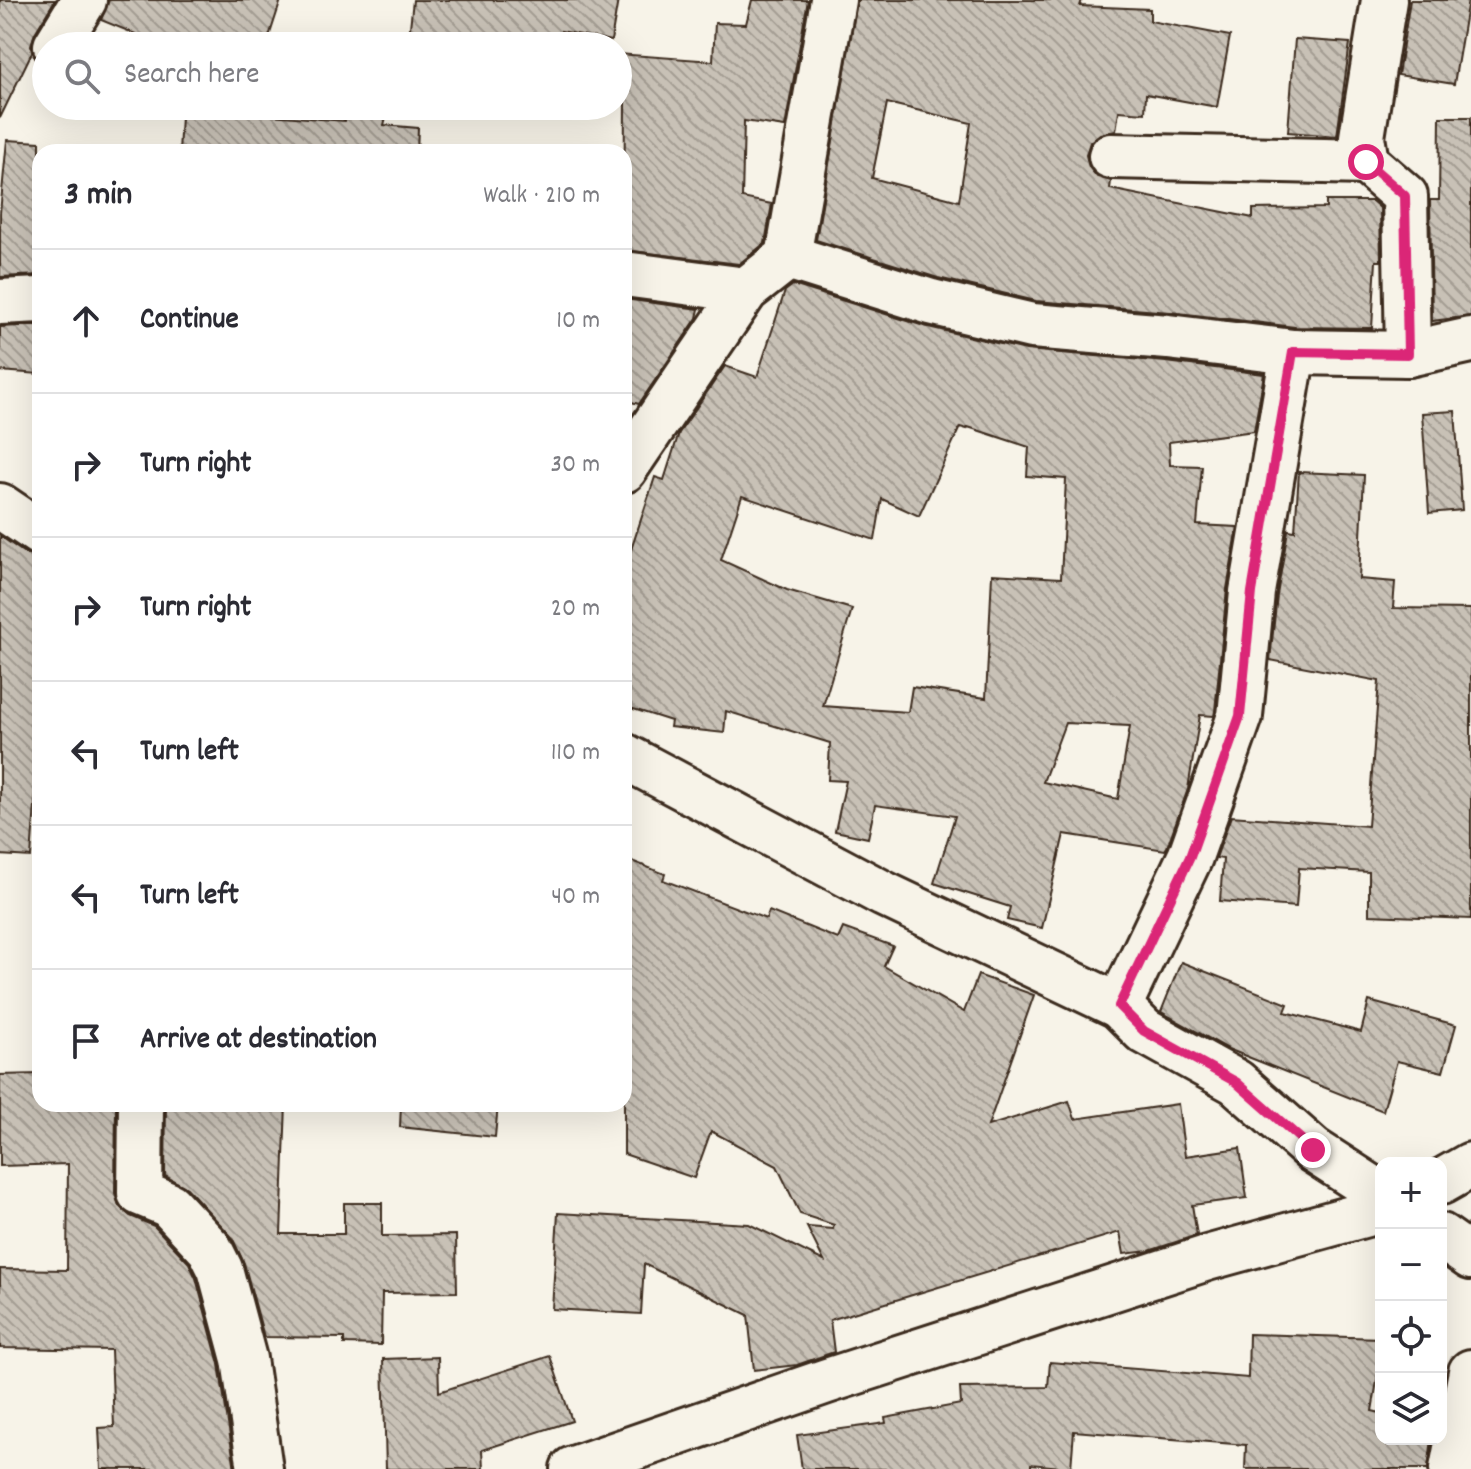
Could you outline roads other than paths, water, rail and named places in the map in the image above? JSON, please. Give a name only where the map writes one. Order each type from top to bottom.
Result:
[{"type":"street","points":[[64,32],[84,0]]},
{"type":"street","points":[[632,458],[746,290],[788,257],[833,0]]},
{"type":"street","points":[[1366,162],[1362,137],[1375,1]]},
{"type":"street","points":[[1111,156],[1366,162],[1405,196],[1408,354]]},
{"type":"street","points":[[788,257],[931,302],[1032,326],[1168,337],[1293,352],[1408,354],[1471,340]]},
{"type":"street","points":[[632,275],[746,290]]},
{"type":"street","points":[[0,302],[32,300]]},
{"type":"street","points":[[1119,1006],[1190,857],[1240,716],[1252,592],[1293,352]]},
{"type":"street","points":[[0,506],[32,528]]},
{"type":"street","points":[[632,760],[884,894],[1119,1006],[1144,1031],[1236,1082],[1313,1150],[1375,1190]]},
{"type":"street","points":[[141,1112],[140,1193],[169,1205],[210,1249],[220,1269],[244,1359],[260,1469]]},
{"type":"street","points":[[1447,1179],[1471,1165]]},
{"type":"street","points":[[573,1469],[827,1381],[1192,1263],[1375,1212]]},
{"type":"street","points":[[1447,1240],[1471,1257]]},
{"type":"street","points":[[1452,1469],[1471,1372]]}]
